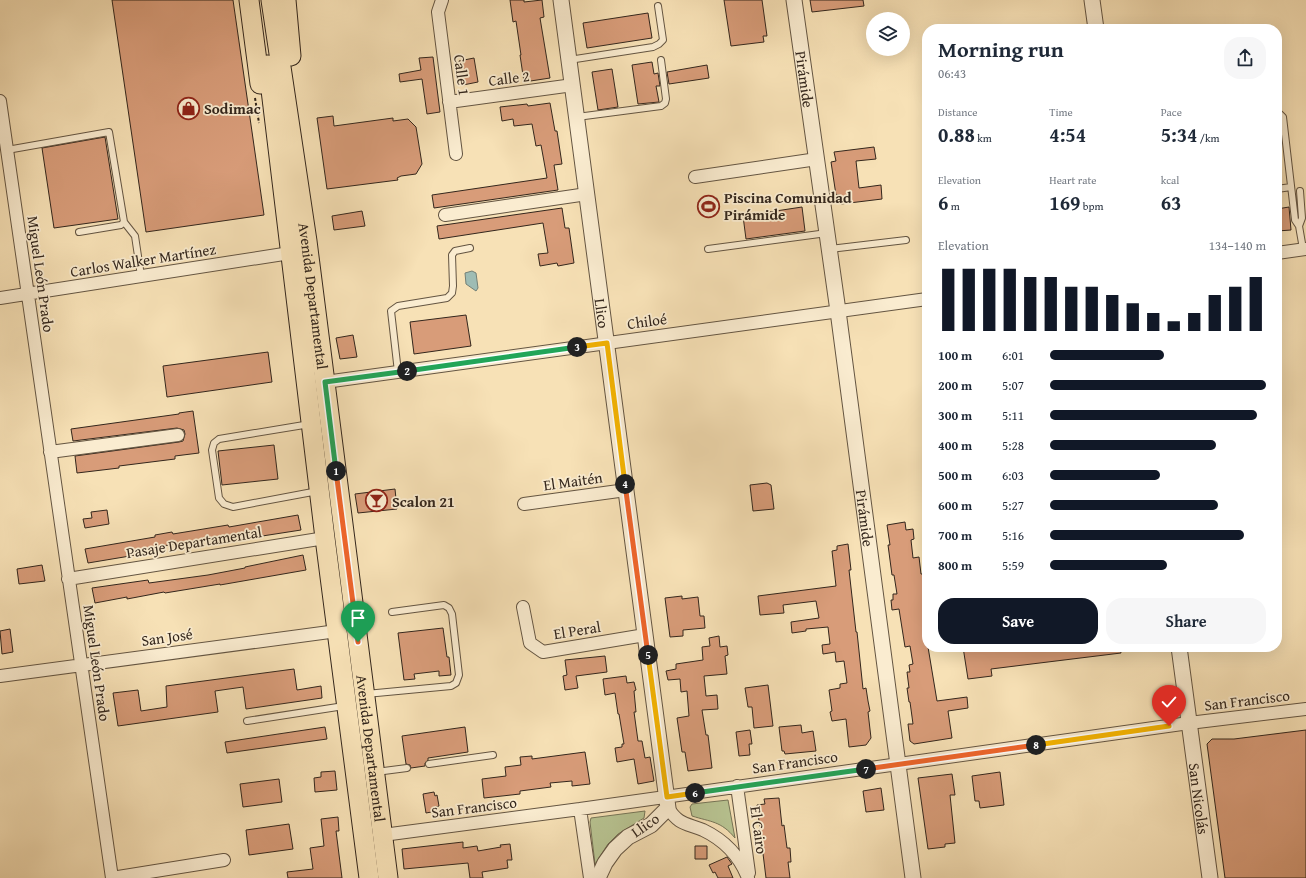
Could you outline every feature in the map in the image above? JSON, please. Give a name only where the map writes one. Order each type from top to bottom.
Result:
[{"type":"main road","points":[[249,0],[271,168],[277,198],[288,234]]},
{"type":"main road","name":"Avenida Departamental","points":[[260,0],[325,538],[348,705],[369,878]]},
{"type":"main road","name":"Avenida Departamental","points":[[271,0],[307,241],[388,878]]},
{"type":"main road","points":[[286,0],[294,95],[304,178],[307,241]]},
{"type":"street","name":"Calle 1","points":[[442,0],[438,12],[456,154]]},
{"type":"street","name":"Llico","points":[[561,0],[667,802],[651,825],[628,837],[615,849],[605,863],[598,878]]},
{"type":"street","name":"Pirámide","points":[[794,0],[838,311],[913,878]]},
{"type":"street","points":[[1092,0],[1095,24]]},
{"type":"street","name":"Calle 2","points":[[449,102],[573,86]]},
{"type":"street","name":"Miguel León Prado","points":[[0,101],[112,878],[224,860]]},
{"type":"street","points":[[695,177],[817,159]]},
{"type":"street","points":[[445,216],[587,194]]},
{"type":"street","points":[[1282,252],[1304,249]]},
{"type":"street","name":"Carlos Walker Martínez","points":[[0,298],[290,253]]},
{"type":"street","name":"Chiloé","points":[[325,382],[922,300]]},
{"type":"street","points":[[50,452],[178,435]]},
{"type":"street","name":"El Maitén","points":[[524,504],[626,490]]},
{"type":"street","name":"Pasaje Departamental","points":[[68,580],[325,538]]},
{"type":"street","name":"El Peral","points":[[523,607],[530,643],[543,652],[646,635]]},
{"type":"street","name":"San José","points":[[0,676],[337,630]]},
{"type":"street","name":"San Nicolás","points":[[1180,652],[1210,878]]},
{"type":"street","name":"San Francisco","points":[[383,835],[580,809],[667,802],[737,786],[898,765],[1189,723],[1306,709]]},
{"type":"street","name":"El Cairo","points":[[737,786],[749,878]]},
{"type":"street","name":"El Cairo","points":[[667,802],[673,816],[682,823],[705,831],[723,843],[740,862],[749,878]]},
{"type":"street","points":[[580,809],[590,878]]},
{"type":"lane","points":[[569,60],[653,47],[659,44],[663,40],[658,6]]},
{"type":"lane","points":[[577,117],[661,106],[665,103],[666,99],[661,60]]},
{"type":"lane","points":[[1282,116],[1295,220],[1299,226],[1304,249]]},
{"type":"lane","points":[[7,150],[109,132],[124,222],[136,236],[141,276]]},
{"type":"lane","points":[[1282,188],[1291,187]]},
{"type":"lane","points":[[1299,226],[1302,218],[1300,191]]},
{"type":"lane","points":[[79,232],[121,225],[124,222]]},
{"type":"lane","points":[[708,249],[827,233]]},
{"type":"lane","points":[[829,249],[906,240]]},
{"type":"lane","points":[[398,372],[391,311],[398,306],[447,298],[452,294],[453,286],[452,255],[455,251],[470,248]]},
{"type":"lane","points":[[312,423],[219,439],[214,443],[212,450],[219,498],[224,504],[232,507],[320,491]]},
{"type":"lane","points":[[365,694],[450,686],[456,683],[460,675],[452,614],[449,608],[444,605],[392,612]]},
{"type":"lane","points":[[247,721],[348,705]]},
{"type":"lane","points":[[429,764],[492,756]]},
{"type":"lane","points":[[375,772],[406,768]]},
{"type":"green space","points":[[728,800],[735,838],[730,832],[720,825],[692,816],[690,807],[692,804]]},
{"type":"green space","points":[[645,811],[644,818],[618,834],[608,844],[595,864],[590,822],[591,818]]},
{"type":"water","name":"Piscina Comunidad Pirámide","points":[[717,198],[718,209],[700,212],[698,202]]},
{"type":"water","points":[[472,271],[476,273],[478,288],[476,291],[466,284],[465,273]]},
{"type":"building","name":"Sodimac","points":[[112,0],[233,0],[264,215],[146,232]]},
{"type":"building","points":[[510,0],[524,0],[524,2],[542,0],[544,17],[540,18],[550,78],[524,82],[516,21],[513,22]]},
{"type":"building","points":[[724,0],[762,0],[767,36],[763,36],[764,42],[731,46]]},
{"type":"building","points":[[810,0],[863,0],[864,6],[812,12]]},
{"type":"building","points":[[648,13],[652,38],[587,48],[583,23]]},
{"type":"building","points":[[433,57],[440,112],[427,114],[422,79],[400,82],[399,74],[421,70],[419,58]]},
{"type":"building","points":[[474,58],[478,82],[463,85],[459,61]]},
{"type":"building","points":[[652,62],[654,74],[658,73],[660,86],[656,86],[659,102],[638,104],[632,65]]},
{"type":"building","points":[[707,65],[709,78],[669,84],[667,72]]},
{"type":"building","points":[[612,69],[618,107],[598,110],[592,72]]},
{"type":"building","points":[[550,103],[555,131],[557,131],[562,164],[554,165],[558,190],[434,208],[432,195],[547,178],[541,145],[536,146],[532,124],[514,126],[513,119],[502,121],[500,107],[527,104],[528,106]]},
{"type":"building","points":[[333,116],[334,126],[393,118],[393,121],[408,119],[416,127],[422,164],[416,174],[401,176],[397,178],[398,180],[327,189],[317,118]]},
{"type":"building","points":[[105,137],[118,219],[54,228],[42,148]]},
{"type":"building","points":[[874,147],[876,159],[856,161],[859,188],[881,185],[882,199],[841,204],[840,195],[836,195],[831,162],[836,161],[834,152]]},
{"type":"building","points":[[802,207],[805,231],[746,239],[743,216]]},
{"type":"building","points":[[1289,207],[1291,230],[1282,231],[1282,208]]},
{"type":"building","points":[[562,208],[565,228],[569,228],[574,263],[558,266],[557,263],[540,266],[538,254],[548,253],[543,223],[439,239],[437,226]]},
{"type":"building","points":[[362,211],[365,226],[334,230],[332,216]]},
{"type":"building","points":[[466,315],[471,346],[414,354],[410,322]]},
{"type":"building","points":[[353,335],[357,357],[340,359],[336,338]]},
{"type":"building","points":[[268,352],[272,382],[167,397],[163,366]]},
{"type":"building","points":[[193,411],[199,453],[175,456],[175,459],[77,473],[75,456],[179,442],[183,441],[185,434],[184,430],[177,428],[73,441],[71,429]]},
{"type":"building","points":[[274,445],[278,479],[222,485],[218,451]]},
{"type":"building","points":[[767,483],[771,485],[774,509],[753,511],[750,485]]},
{"type":"building","name":"Scalon 21","points":[[395,489],[397,509],[358,513],[355,494]]},
{"type":"building","points":[[107,510],[109,524],[85,528],[83,519],[92,518],[91,512]]},
{"type":"building","points":[[298,515],[301,530],[243,539],[242,536],[185,544],[184,542],[147,549],[148,553],[88,563],[85,549],[155,537],[155,535],[172,532],[173,534],[228,525],[229,527]]},
{"type":"building","points":[[905,522],[906,530],[913,529],[914,539],[911,540],[913,558],[919,557],[922,574],[922,652],[929,652],[937,701],[967,697],[968,708],[948,711],[952,738],[914,744],[910,741],[908,724],[913,724],[907,688],[909,688],[907,672],[910,672],[909,665],[913,664],[910,646],[905,647],[899,609],[892,610],[891,600],[893,600],[893,594],[897,594],[894,575],[892,575],[887,525]]},
{"type":"building","points":[[848,544],[851,570],[849,570],[856,632],[863,689],[866,688],[870,711],[868,712],[871,738],[866,745],[849,747],[846,719],[832,721],[830,712],[832,711],[829,690],[840,688],[840,684],[847,683],[844,661],[836,662],[835,652],[823,654],[822,645],[830,644],[828,627],[806,629],[806,631],[792,633],[791,622],[819,618],[816,601],[783,605],[784,613],[760,615],[758,596],[836,586],[832,551],[837,550],[837,546]]},
{"type":"building","points":[[303,555],[306,570],[220,585],[164,592],[127,599],[127,597],[95,603],[92,588],[148,580],[149,583],[208,575]]},
{"type":"building","points":[[42,565],[45,581],[19,584],[17,569]]},
{"type":"building","points":[[682,596],[682,599],[698,597],[700,616],[704,616],[705,628],[683,630],[683,636],[670,637],[665,598]]},
{"type":"building","points":[[443,628],[451,675],[439,676],[439,671],[414,674],[415,679],[404,680],[398,633]]},
{"type":"building","points":[[10,629],[13,652],[2,654],[0,631]]},
{"type":"building","points":[[719,636],[720,647],[727,646],[728,655],[725,656],[727,674],[704,676],[706,696],[717,695],[718,709],[702,710],[706,735],[708,735],[712,768],[688,771],[685,752],[682,752],[677,718],[689,716],[687,691],[681,692],[680,679],[668,680],[666,671],[676,669],[676,664],[703,660],[702,647],[710,646],[709,638]]},
{"type":"building","points":[[964,652],[1121,652],[991,669],[992,676],[968,679]]},
{"type":"building","points":[[605,656],[607,672],[576,676],[578,688],[565,690],[563,676],[567,675],[565,660]]},
{"type":"building","points":[[294,669],[297,690],[321,686],[322,698],[246,709],[243,687],[215,691],[218,712],[118,726],[113,693],[138,690],[141,711],[167,707],[166,686]]},
{"type":"building","points":[[626,676],[627,683],[634,682],[636,690],[634,691],[636,712],[634,712],[638,741],[642,741],[645,758],[650,757],[654,781],[638,784],[634,759],[617,762],[615,748],[622,747],[622,744],[624,744],[619,714],[615,693],[605,695],[603,679]]},
{"type":"building","points":[[768,685],[773,726],[754,728],[752,707],[748,707],[745,688]]},
{"type":"building","points":[[801,725],[802,733],[813,731],[816,751],[785,754],[784,751],[782,751],[779,727]]},
{"type":"building","points":[[325,727],[327,739],[227,753],[225,742]]},
{"type":"building","points":[[465,727],[468,752],[428,758],[425,766],[411,768],[410,765],[406,764],[402,736]]},
{"type":"building","points":[[750,730],[752,744],[749,744],[750,755],[739,756],[736,732]]},
{"type":"building","points":[[1306,730],[1306,878],[1225,878],[1207,744],[1212,739],[1234,739]]},
{"type":"building","points":[[585,752],[590,784],[572,786],[572,781],[550,783],[551,787],[520,791],[520,794],[484,798],[482,779],[506,776],[505,767],[521,765],[520,757],[532,756],[532,759]]},
{"type":"building","points":[[335,771],[337,790],[315,792],[314,778],[321,777],[321,772]]},
{"type":"building","points":[[1000,772],[1004,805],[980,808],[979,801],[975,801],[972,776]]},
{"type":"building","points":[[952,774],[955,795],[950,795],[955,843],[945,844],[945,847],[928,849],[918,778]]},
{"type":"building","points":[[279,779],[282,802],[243,807],[240,784]]},
{"type":"building","points":[[881,788],[884,810],[866,812],[863,791]]},
{"type":"building","points":[[434,792],[435,796],[437,795],[439,806],[436,807],[437,811],[426,813],[423,794]]},
{"type":"building","points":[[779,798],[782,826],[784,825],[787,848],[790,848],[791,862],[788,862],[790,878],[766,878],[757,805],[765,804],[764,799]]},
{"type":"building","points":[[338,817],[339,831],[336,831],[342,878],[288,878],[287,872],[313,869],[310,848],[324,846],[321,819]]},
{"type":"building","points":[[289,824],[293,849],[249,855],[246,830]]},
{"type":"building","points":[[463,842],[463,848],[477,846],[478,851],[510,844],[512,860],[507,860],[508,868],[482,872],[483,878],[470,878],[468,863],[404,869],[402,849]]},
{"type":"building","points":[[695,846],[707,846],[707,859],[695,859]]},
{"type":"building","points":[[727,857],[732,864],[728,866],[733,878],[718,878],[715,872],[713,873],[709,865]]},
{"type":"place","name":"Sodimac","points":[[188,108]]},
{"type":"place","name":"Piscina Comunidad Pirámide","points":[[708,206]]},
{"type":"place","name":"Scalon 21","points":[[376,501]]},
{"type":"route","points":[[358,642],[325,382],[607,343],[667,797],[1169,726]]}]
